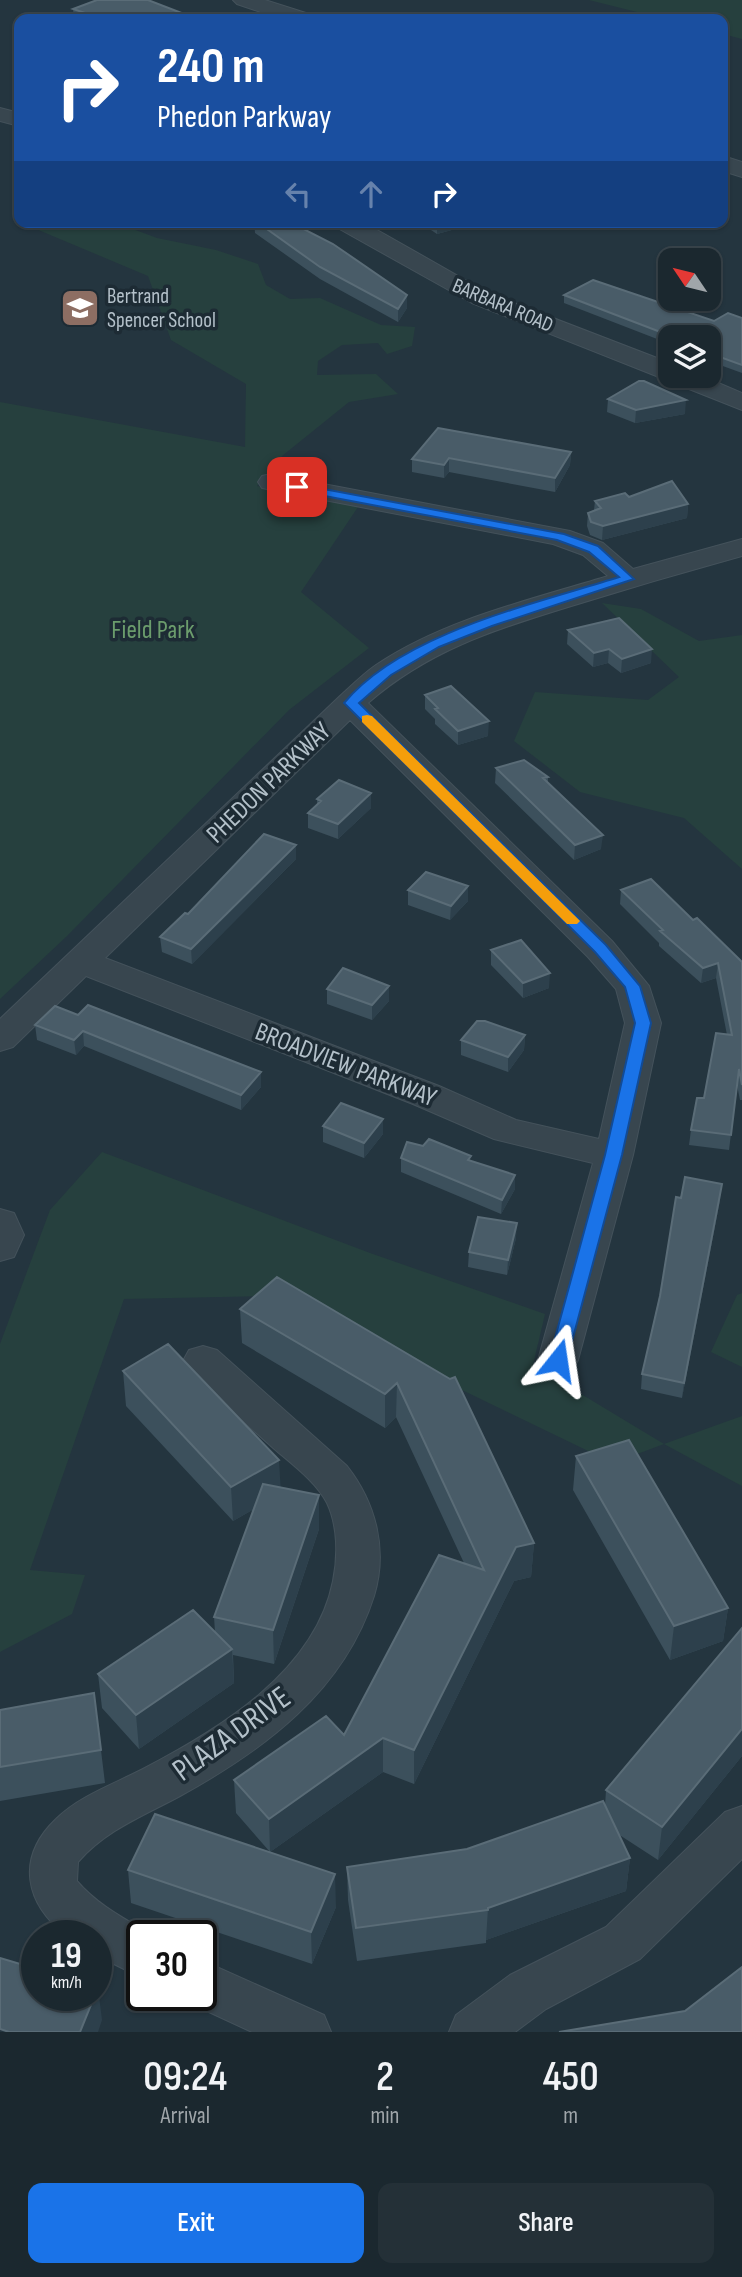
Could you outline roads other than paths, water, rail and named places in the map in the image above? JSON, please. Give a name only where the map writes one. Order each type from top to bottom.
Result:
[{"type":"street","points":[[244,0],[287,14]]},
{"type":"street","name":"BARBARA ROAD","points":[[358,228],[377,236],[435,275],[481,298],[658,367]]},
{"type":"street","points":[[709,388],[742,402]]},
{"type":"street","points":[[271,482],[559,537],[593,549],[628,579]]},
{"type":"street","name":"PHEDON PARKWAY","points":[[0,1039],[386,672],[435,644],[487,623],[742,547]]},
{"type":"street","points":[[351,703],[600,949],[632,986],[643,1023],[614,1155],[558,1360]]},
{"type":"street","name":"BROADVIEW PARKWAY","points":[[83,961],[507,1129],[614,1155]]},
{"type":"street","points":[[0,1223],[5,1235],[0,1247]]},
{"type":"street","name":"PLAZA DRIVE","points":[[126,1945],[59,1897],[53,1882],[52,1865],[59,1849],[99,1814],[162,1783],[249,1728],[299,1684],[335,1639],[350,1606],[358,1572],[356,1532],[345,1497],[324,1468],[202,1361]]},
{"type":"street","points":[[474,2032],[528,1992],[623,1943],[742,1827]]},
{"type":"street","points":[[217,1990],[306,2032]]},
{"type":"place","name":"Bertrand Spencer School","points":[[80,308]]},
{"type":"park label","name":"Field Park","points":[[153,629]]}]
